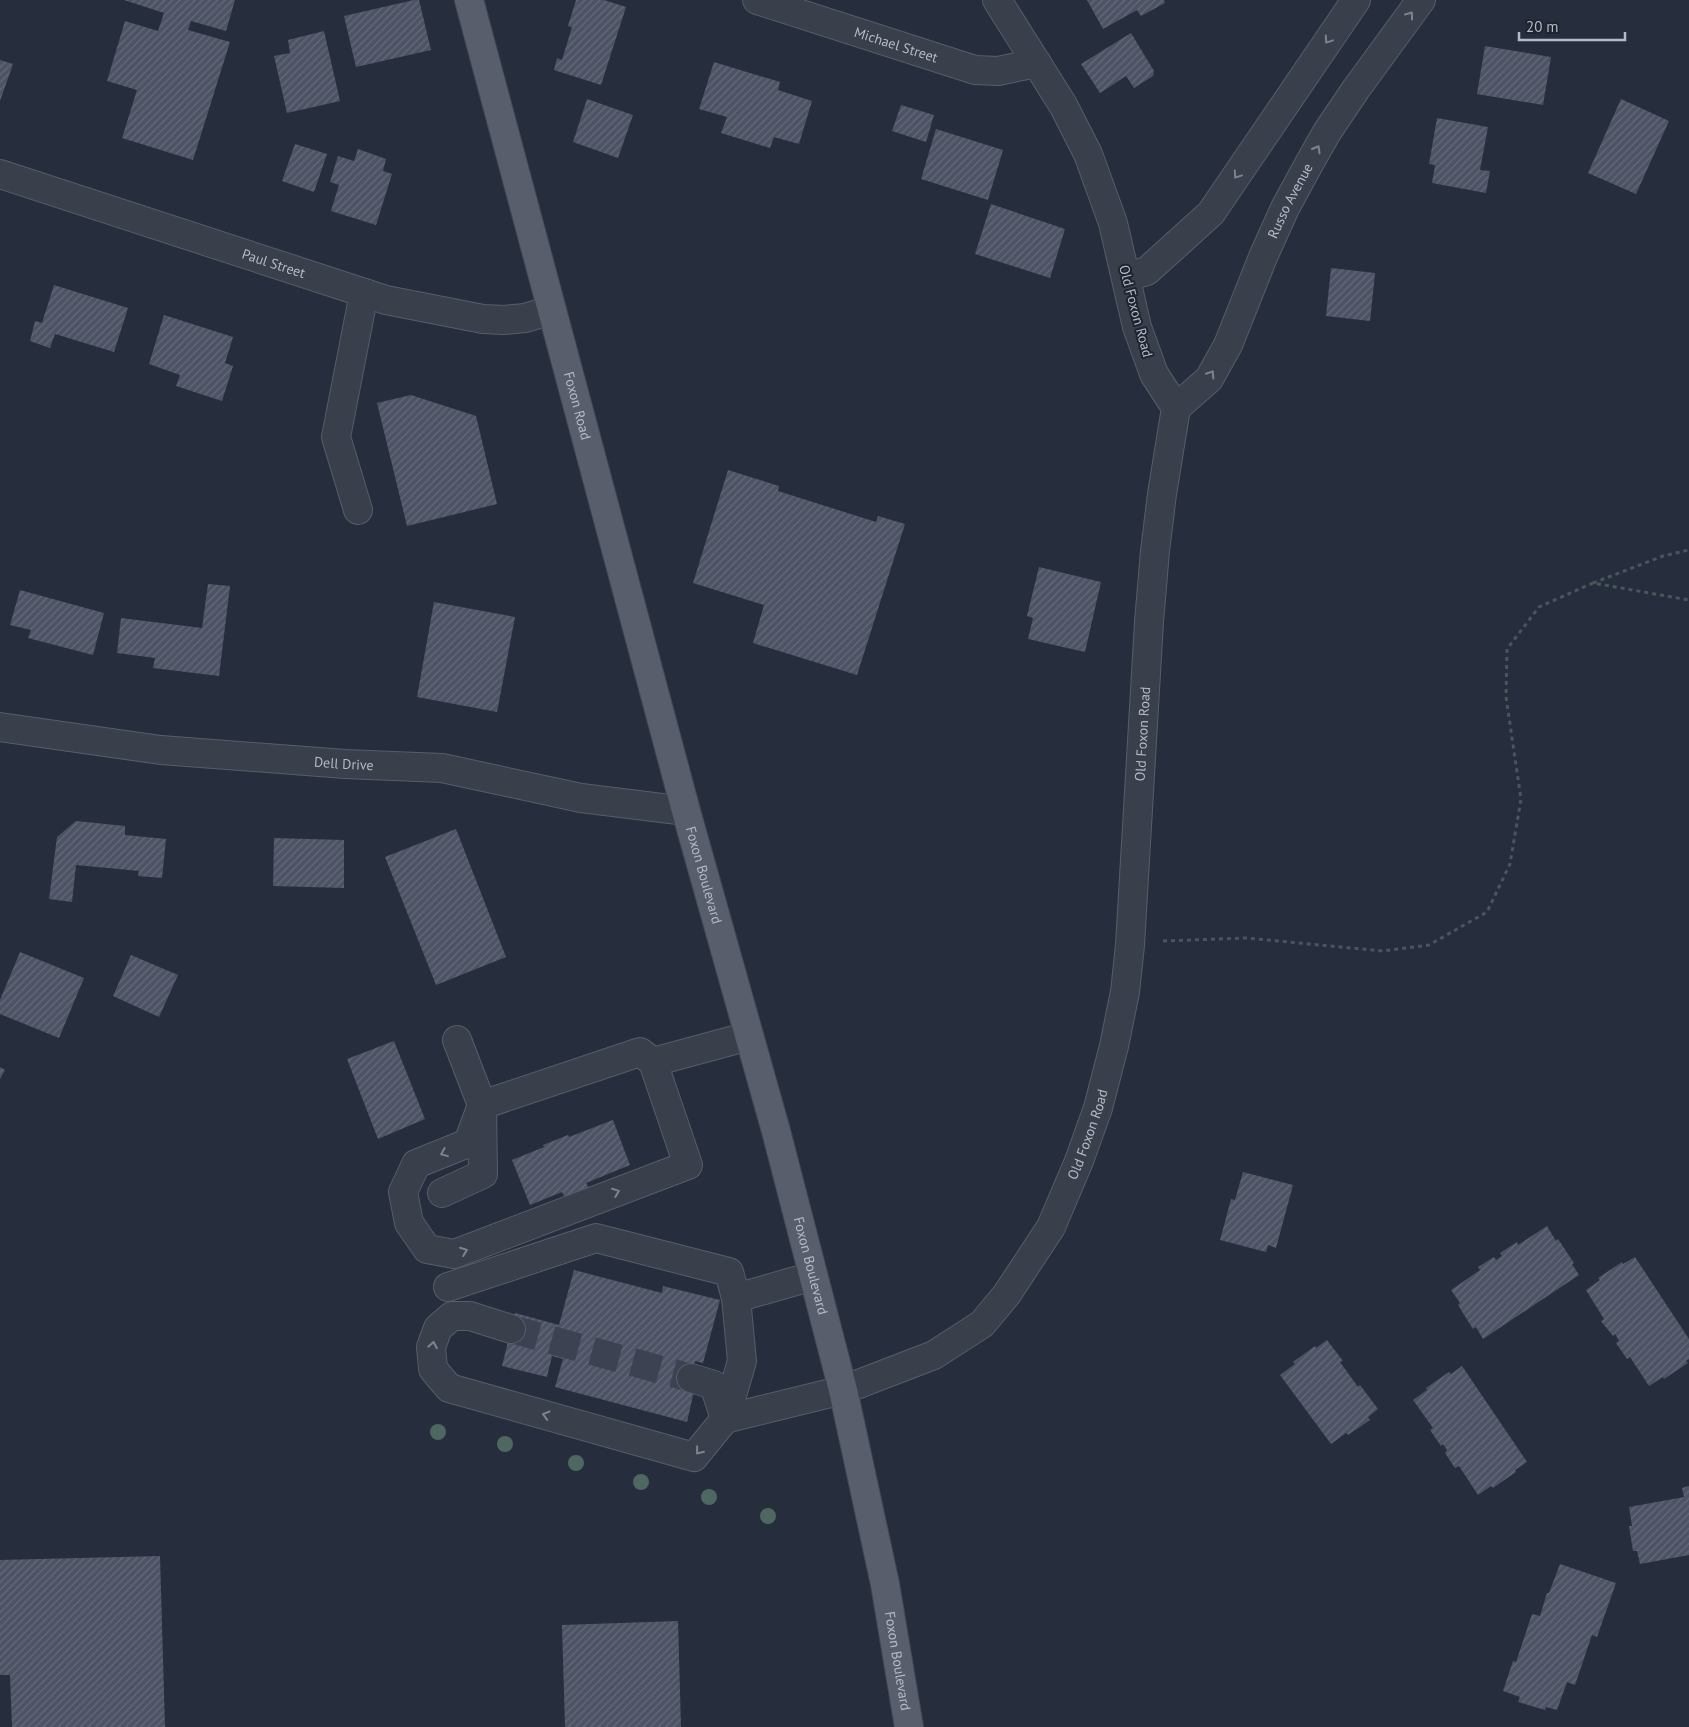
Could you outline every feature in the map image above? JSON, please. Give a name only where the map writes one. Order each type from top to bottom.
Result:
[{"type":"main road","name":"Foxon Road","points":[[469,0],[686,811]]},
{"type":"main road","name":"Foxon Boulevard","points":[[686,811],[776,1131],[843,1390],[885,1584],[909,1727]]},
{"type":"street","name":"Michael Street","points":[[757,0],[975,70],[998,71],[1037,63]]},
{"type":"street","name":"Old Foxon Road","points":[[725,1419],[843,1390],[934,1354],[982,1324],[1007,1294],[1050,1227],[1079,1161],[1098,1108],[1114,1046],[1130,945],[1155,551],[1176,408],[1154,374],[1137,327],[1113,223],[1088,154],[1063,105],[997,0]]},
{"type":"street","points":[[1126,277],[1147,271],[1212,213],[1356,0]]},
{"type":"street","name":"Russo Avenue","points":[[1176,408],[1209,379],[1228,345],[1285,208],[1310,162],[1327,132],[1356,89],[1421,0]]},
{"type":"street","name":"Paul Street","points":[[0,174],[386,300],[483,319],[525,318],[552,310]]},
{"type":"street","points":[[358,510],[336,437],[364,293]]},
{"type":"street","name":"Dell Drive","points":[[0,727],[161,750],[345,764],[442,768],[581,798],[686,811]]},
{"type":"street","points":[[653,1062],[749,1036]]},
{"type":"street","points":[[442,1193],[483,1174],[482,1106],[457,1040]]},
{"type":"street","points":[[640,1052],[653,1062],[688,1165],[454,1254],[427,1249],[409,1223],[404,1192],[416,1164],[468,1143],[482,1106],[640,1052]]},
{"type":"street","points":[[448,1287],[596,1238],[729,1272],[736,1298],[742,1361],[725,1419],[694,1458],[449,1388],[433,1369],[431,1347],[438,1328],[452,1316],[470,1316],[511,1329]]},
{"type":"street","points":[[736,1298],[813,1276]]},
{"type":"street","points":[[691,1378],[714,1384],[725,1419]]},
{"type":"path","points":[[1130,945],[1170,940],[1246,938],[1383,951],[1429,945],[1487,912],[1510,864],[1520,799],[1506,697],[1507,649],[1539,607],[1593,583],[1664,556],[1689,550]]},
{"type":"path","points":[[1593,583],[1689,600]]},
{"type":"building","points":[[124,0],[235,0],[226,31],[191,21],[188,30],[230,42],[193,160],[122,138],[137,90],[107,81],[125,21],[158,31],[164,13]]},
{"type":"building","points":[[419,0],[431,50],[356,67],[344,16]]},
{"type":"building","points":[[576,0],[604,0],[626,7],[601,85],[554,70],[557,58],[562,60],[572,27],[568,26]]},
{"type":"building","points":[[1087,0],[1164,0],[1165,3],[1141,16],[1137,10],[1103,29]]},
{"type":"building","points":[[324,31],[340,101],[287,113],[274,56],[290,53],[288,40]]},
{"type":"building","points":[[1131,33],[1154,71],[1153,76],[1134,88],[1126,76],[1100,93],[1081,64]]},
{"type":"building","points":[[1485,46],[1551,57],[1543,105],[1477,94]]},
{"type":"building","points":[[0,60],[13,64],[0,101]]},
{"type":"building","points":[[714,62],[780,82],[778,90],[812,101],[799,144],[774,137],[770,148],[721,133],[727,117],[699,109]]},
{"type":"building","points":[[587,99],[633,115],[618,158],[573,142]]},
{"type":"building","points":[[1621,99],[1669,121],[1636,194],[1588,173]]},
{"type":"building","points":[[901,105],[934,115],[926,142],[892,131]]},
{"type":"building","points":[[1437,118],[1488,127],[1480,170],[1490,171],[1486,193],[1432,183],[1435,165],[1429,164]]},
{"type":"building","points":[[936,129],[1003,150],[988,200],[921,179]]},
{"type":"building","points":[[295,144],[327,154],[314,192],[282,181]]},
{"type":"building","points":[[358,149],[386,159],[383,171],[392,174],[376,225],[331,211],[339,185],[330,182],[338,156],[354,161]]},
{"type":"building","points":[[991,204],[1065,229],[1050,278],[975,254]]},
{"type":"building","points":[[1331,268],[1375,273],[1370,321],[1326,316]]},
{"type":"building","points":[[54,285],[128,308],[114,352],[55,334],[50,348],[30,341],[35,321],[42,323]]},
{"type":"building","points":[[164,315],[233,337],[225,363],[233,366],[222,401],[176,386],[180,375],[149,364]]},
{"type":"building","points":[[411,395],[476,416],[497,504],[407,526],[377,403]]},
{"type":"building","points":[[728,470],[779,486],[778,491],[876,522],[878,516],[905,524],[857,675],[753,643],[764,605],[693,583]]},
{"type":"building","points":[[1039,567],[1101,582],[1085,652],[1028,639],[1033,618],[1027,616]]},
{"type":"building","points":[[208,584],[230,586],[219,676],[153,668],[155,658],[117,653],[121,618],[202,628]]},
{"type":"building","points":[[20,590],[104,613],[93,655],[28,638],[31,630],[10,625]]},
{"type":"building","points":[[434,602],[515,617],[497,712],[417,697]]},
{"type":"building","points":[[76,821],[125,826],[125,835],[166,839],[162,878],[138,876],[139,871],[76,865],[72,902],[49,899],[57,837]]},
{"type":"building","points":[[456,829],[506,957],[436,985],[385,857]]},
{"type":"building","points":[[274,838],[344,840],[344,888],[273,886]]},
{"type":"building","points":[[20,952],[84,978],[59,1038],[0,1014],[0,1000]]},
{"type":"building","points":[[131,955],[178,975],[159,1017],[113,996]]},
{"type":"building","points":[[394,1041],[425,1119],[378,1139],[347,1059]]},
{"type":"building","points":[[0,1067],[5,1070],[0,1079]]},
{"type":"building","points":[[613,1120],[630,1165],[586,1183],[589,1188],[565,1198],[562,1192],[530,1205],[512,1160],[568,1135],[569,1137]]},
{"type":"building","points":[[1243,1172],[1293,1185],[1276,1248],[1268,1245],[1266,1252],[1220,1240],[1231,1199],[1235,1200]]},
{"type":"building","points":[[1547,1226],[1556,1241],[1558,1239],[1574,1263],[1572,1264],[1579,1275],[1483,1339],[1476,1327],[1473,1329],[1451,1290],[1480,1270],[1478,1267],[1494,1257],[1496,1260],[1502,1256],[1500,1253],[1517,1242],[1518,1245]]},
{"type":"building","points":[[1635,1257],[1689,1339],[1689,1359],[1686,1361],[1688,1363],[1664,1379],[1663,1377],[1649,1386],[1630,1357],[1627,1359],[1616,1343],[1619,1341],[1615,1334],[1613,1336],[1601,1321],[1604,1319],[1586,1290],[1600,1280],[1598,1278],[1622,1262],[1623,1264]]},
{"type":"building","points":[[574,1270],[662,1293],[663,1286],[720,1300],[703,1363],[695,1361],[688,1389],[694,1391],[687,1422],[555,1387],[563,1359],[552,1356],[547,1377],[502,1366],[515,1313],[559,1325]]},
{"type":"building","points":[[1327,1340],[1343,1361],[1340,1362],[1358,1387],[1360,1385],[1378,1409],[1368,1417],[1370,1420],[1348,1435],[1346,1433],[1331,1444],[1280,1375],[1295,1364],[1293,1362]]},
{"type":"building","points":[[1462,1366],[1527,1462],[1493,1488],[1491,1486],[1478,1495],[1459,1466],[1455,1468],[1445,1453],[1447,1450],[1443,1444],[1441,1446],[1430,1430],[1433,1428],[1413,1400],[1449,1372],[1451,1374]]},
{"type":"building","points":[[1689,1486],[1689,1555],[1640,1564],[1637,1551],[1633,1551],[1629,1526],[1632,1526],[1629,1507],[1684,1497],[1682,1488]]},
{"type":"building","points":[[160,1556],[165,1727],[12,1727],[10,1675],[0,1675],[0,1560]]},
{"type":"building","points":[[1560,1564],[1616,1583],[1597,1637],[1592,1635],[1575,1685],[1567,1682],[1557,1710],[1546,1707],[1545,1710],[1518,1702],[1520,1697],[1503,1691],[1513,1661],[1516,1662],[1532,1614],[1540,1616],[1547,1593],[1549,1593]]},
{"type":"building","points":[[678,1621],[681,1727],[565,1727],[562,1625]]},
{"type":"tunnel","points":[[511,1329],[691,1378]]}]
